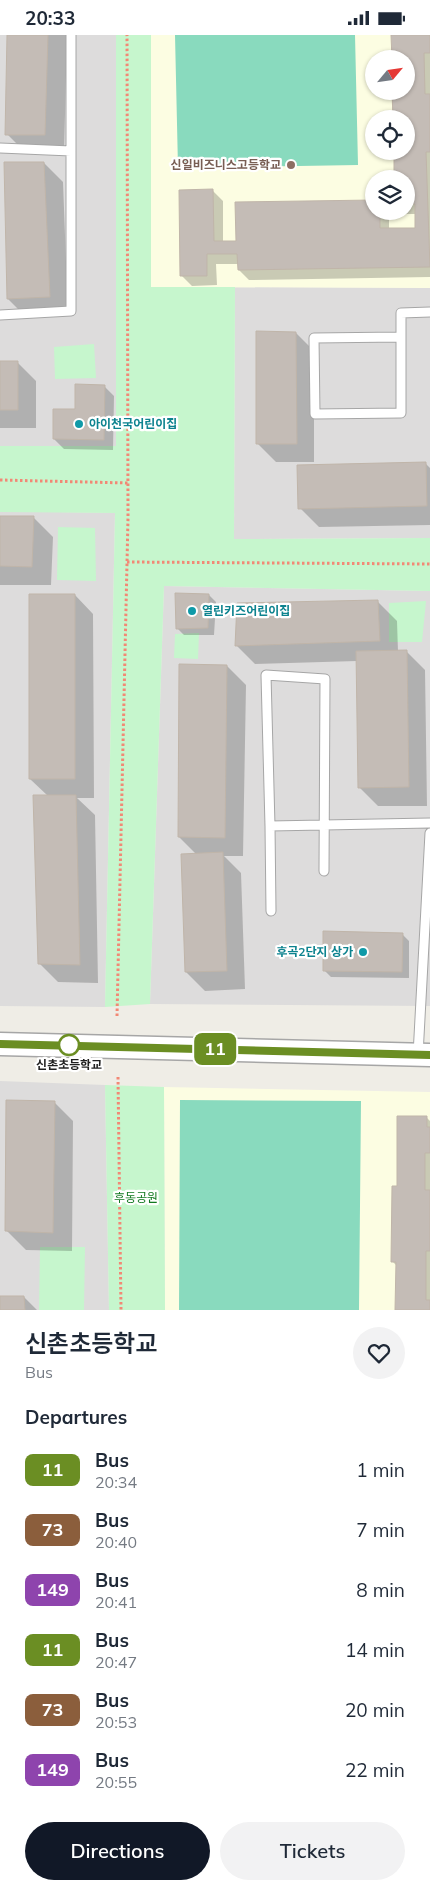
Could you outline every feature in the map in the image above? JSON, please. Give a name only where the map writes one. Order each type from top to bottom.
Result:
[{"type":"street","points":[[0,1044],[424,1056]]},
{"type":"lane","points":[[0,315],[71,311],[71,35]]},
{"type":"lane","points":[[0,147],[71,151]]},
{"type":"lane","points":[[400,337],[314,338],[315,414],[401,413],[401,313],[430,312]]},
{"type":"lane","points":[[271,911],[266,675],[325,679],[324,871]]},
{"type":"lane","points":[[270,825],[430,823]]},
{"type":"lane","points":[[424,1056],[430,833]]},
{"type":"path","points":[[117,1016],[128,483],[127,35]]},
{"type":"path","points":[[0,480],[128,483]]},
{"type":"path","points":[[127,562],[430,564]]},
{"type":"path","points":[[118,1077],[121,1310]]},
{"type":"shaded area","points":[[0,35],[116,35],[116,447],[0,446]]},
{"type":"shaded area","name":"신일비즈니스고등학교","points":[[151,35],[430,35],[430,288],[151,287]]},
{"type":"shaded area","points":[[235,287],[430,288],[430,538],[234,539]]},
{"type":"shaded area","points":[[0,511],[115,513],[105,1007],[0,1006]]},
{"type":"shaded area","points":[[164,586],[430,591],[430,1006],[150,1004]]},
{"type":"shaded area","points":[[0,1081],[105,1085],[109,1310],[0,1310]]},
{"type":"shaded area","points":[[164,1087],[430,1092],[430,1310],[165,1310]]},
{"type":"green space","points":[[116,35],[151,35],[151,287],[235,287],[234,539],[430,538],[430,591],[164,586],[150,1004],[105,1007],[115,513],[0,512],[0,446],[116,446]]},
{"type":"green space","points":[[175,35],[355,35],[358,165],[178,168]]},
{"type":"green space","points":[[94,344],[96,378],[55,379],[54,347]]},
{"type":"green space","points":[[58,527],[95,528],[96,581],[57,580]]},
{"type":"green space","points":[[426,601],[422,642],[389,642],[389,603]]},
{"type":"green space","points":[[199,633],[198,659],[174,658],[175,634]]},
{"type":"green space","name":"후동공원","points":[[105,1085],[164,1087],[165,1310],[109,1310]]},
{"type":"green space","points":[[180,1100],[361,1101],[359,1310],[179,1310]]},
{"type":"green space","points":[[40,1247],[85,1247],[84,1310],[39,1310]]},
{"type":"building","points":[[7,35],[48,35],[45,135],[5,135]]},
{"type":"building","points":[[391,35],[430,35],[430,53],[424,53],[425,94],[430,94],[430,152],[426,152],[430,267],[238,270],[237,254],[207,254],[207,276],[180,276],[179,190],[213,189],[214,241],[236,241],[235,202],[365,200],[365,220],[380,220],[380,228],[415,228],[415,170],[394,170],[394,160],[415,160],[415,110],[393,110],[392,100],[415,100],[415,50],[392,50]]},
{"type":"building","points":[[4,162],[44,162],[50,297],[7,299]]},
{"type":"building","points":[[256,331],[296,332],[297,444],[256,444]]},
{"type":"building","points":[[0,361],[18,361],[18,410],[0,410]]},
{"type":"building","name":"아이천국어린이집","points":[[75,384],[105,385],[104,440],[53,439],[53,409],[75,409]]},
{"type":"building","points":[[426,462],[427,506],[298,509],[297,465]]},
{"type":"building","points":[[0,516],[34,516],[32,567],[0,566]]},
{"type":"building","name":"열린키즈어린이집","points":[[175,593],[209,594],[208,628],[176,629]]},
{"type":"building","points":[[29,594],[75,594],[75,779],[29,779]]},
{"type":"building","points":[[378,600],[380,641],[235,646],[237,603]]},
{"type":"building","points":[[407,650],[409,787],[358,788],[356,651]]},
{"type":"building","points":[[179,664],[227,665],[225,838],[178,837]]},
{"type":"building","points":[[33,795],[76,795],[80,965],[38,964]]},
{"type":"building","points":[[223,852],[227,971],[185,972],[181,854]]},
{"type":"building","name":"후곡2단지 상가","points":[[323,931],[403,933],[402,972],[323,971]]},
{"type":"building","points":[[6,1100],[55,1101],[53,1233],[5,1231]]},
{"type":"building","points":[[397,1116],[427,1116],[427,1127],[430,1127],[430,1153],[425,1153],[425,1190],[430,1190],[430,1251],[426,1251],[426,1300],[430,1300],[430,1310],[395,1310],[396,1262],[391,1262],[392,1186],[397,1186]]},
{"type":"building","points":[[0,1296],[24,1296],[25,1310],[0,1310]]},
{"type":"bus line","name":"11","points":[[0,1044],[117,1045],[430,1055]]},
{"type":"place","name":"신일비즈니스고등학교","points":[[291,165]]},
{"type":"place","name":"아이천국어린이집","points":[[79,424]]},
{"type":"place","name":"열린키즈어린이집","points":[[192,611]]},
{"type":"place","name":"후곡2단지 상가","points":[[363,952]]},
{"type":"place","name":"신촌초등학교","points":[[69,1045]]}]
